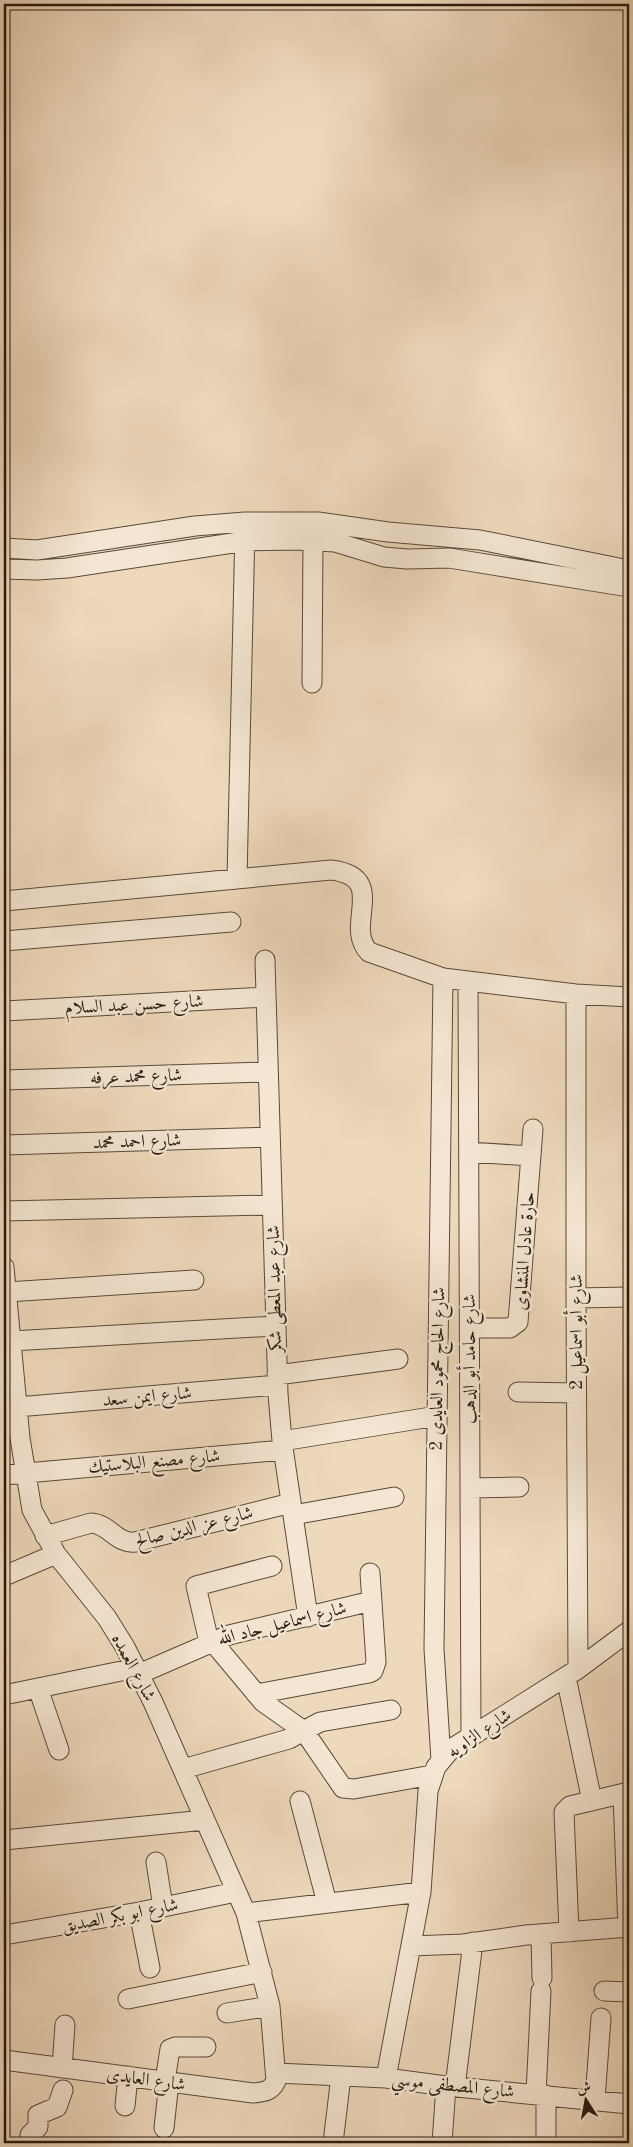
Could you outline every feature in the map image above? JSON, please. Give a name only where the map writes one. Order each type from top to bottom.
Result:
[{"type":"street","points":[[237,879],[245,522]]},
{"type":"street","points":[[4,548],[37,550],[195,526],[245,522],[318,522],[388,532],[480,540],[629,570]]},
{"type":"street","points":[[4,569],[38,570],[68,568],[246,541],[313,541],[335,542],[384,557],[407,559],[449,558],[629,587]]},
{"type":"street","points":[[312,683],[313,541]]},
{"type":"street","points":[[553,555],[554,574]]},
{"type":"street","points":[[4,901],[331,870],[346,872],[356,879],[362,891],[361,938],[364,947],[369,952],[443,978],[576,994],[629,998]]},
{"type":"street","points":[[4,941],[232,922]]},
{"type":"street","name":"شارع عبد المعطى شكر","points":[[264,960],[277,1380],[283,1446],[308,1616]]},
{"type":"street","name":"شارع الحاج محمود العايدى 2","points":[[436,1768],[434,1649],[443,978]]},
{"type":"street","name":"شارع حامد أبو الدهب","points":[[468,981],[471,1737]]},
{"type":"street","name":"شارع أبو اسماعيل 2","points":[[576,994],[576,1393],[572,1673],[592,1801]]},
{"type":"street","name":"شارع حسن عبد السلام","points":[[4,1011],[265,997]]},
{"type":"street","name":"شارع محمد عرفه","points":[[4,1080],[268,1072]]},
{"type":"street","name":"حارة عادل المنشاوى","points":[[469,1328],[510,1328],[518,1322],[533,1129]]},
{"type":"street","name":"شارع احمد محمد","points":[[4,1146],[270,1137]]},
{"type":"street","points":[[469,1152],[531,1156]]},
{"type":"street","points":[[4,1211],[272,1205]]},
{"type":"street","points":[[5,1283],[194,1280]]},
{"type":"street","name":"شارع العمده","points":[[5,1283],[11,1341],[9,1372],[17,1406],[12,1439],[26,1472],[32,1510],[56,1554],[107,1618],[137,1671],[183,1769],[246,1913],[270,2006],[276,2073]]},
{"type":"street","points":[[576,1298],[629,1297]]},
{"type":"street","points":[[11,1341],[275,1326]]},
{"type":"street","name":"شارع ايمن سعد","points":[[17,1406],[277,1380],[398,1359]]},
{"type":"street","points":[[518,1392],[576,1393]]},
{"type":"street","points":[[437,1393],[470,1393]]},
{"type":"street","name":"شارع مصنع البلاستيك","points":[[4,1475],[283,1446],[437,1416]]},
{"type":"street","points":[[470,1488],[519,1487]]},
{"type":"street","name":"شارع عز الدين صالح","points":[[46,1536],[91,1523],[105,1526],[123,1542],[135,1542],[292,1509],[394,1497]]},
{"type":"street","points":[[4,1576],[56,1554]]},
{"type":"street","points":[[272,1566],[196,1586],[211,1641],[263,1702],[304,1730],[340,1784],[347,1789],[436,1768]]},
{"type":"street","points":[[256,1694],[373,1671],[376,1662],[370,1573]]},
{"type":"street","name":"شارع اسماعيل جاد الله","points":[[4,1695],[137,1671],[229,1634],[372,1601]]},
{"type":"street","name":"شارع الزاويه","points":[[386,2078],[421,1892],[428,1791],[436,1768],[450,1749],[572,1673],[629,1631]]},
{"type":"street","points":[[38,1688],[59,1750]]},
{"type":"street","points":[[183,1769],[281,1742],[320,1722],[392,1710]]},
{"type":"street","points":[[411,1946],[629,1928],[626,1793],[570,1806],[564,1812],[568,1932]]},
{"type":"street","points":[[300,1801],[328,1903]]},
{"type":"street","points":[[4,1840],[205,1820]]},
{"type":"street","points":[[156,1862],[163,1907]]},
{"type":"street","name":"شارع ابو بكر الصديق","points":[[4,1935],[139,1912],[236,1892]]},
{"type":"street","points":[[246,1913],[421,1892]]},
{"type":"street","points":[[139,1912],[150,1968]]},
{"type":"street","points":[[541,1934],[541,2095],[546,2143]]},
{"type":"street","points":[[442,2143],[473,1942]]},
{"type":"street","points":[[128,1999],[262,1972]]},
{"type":"street","points":[[604,1991],[629,1992]]},
{"type":"street","points":[[227,2013],[270,2006]]},
{"type":"street","points":[[595,2100],[601,2018]]},
{"type":"street","points":[[62,2068],[65,2025]]},
{"type":"street","points":[[164,2128],[170,2049],[175,2047],[206,2047]]},
{"type":"street","name":"شارع العايدى","points":[[4,2060],[253,2093],[272,2089],[276,2081],[276,2073]]},
{"type":"street","name":"شارع المصطفى موسي","points":[[276,2073],[386,2078],[450,2087],[629,2104]]},
{"type":"street","points":[[125,2106],[128,2076]]},
{"type":"street","points":[[334,2143],[341,2076]]},
{"type":"street","points":[[30,2143],[30,2135],[38,2127],[38,2115],[57,2107],[63,2090]]}]
